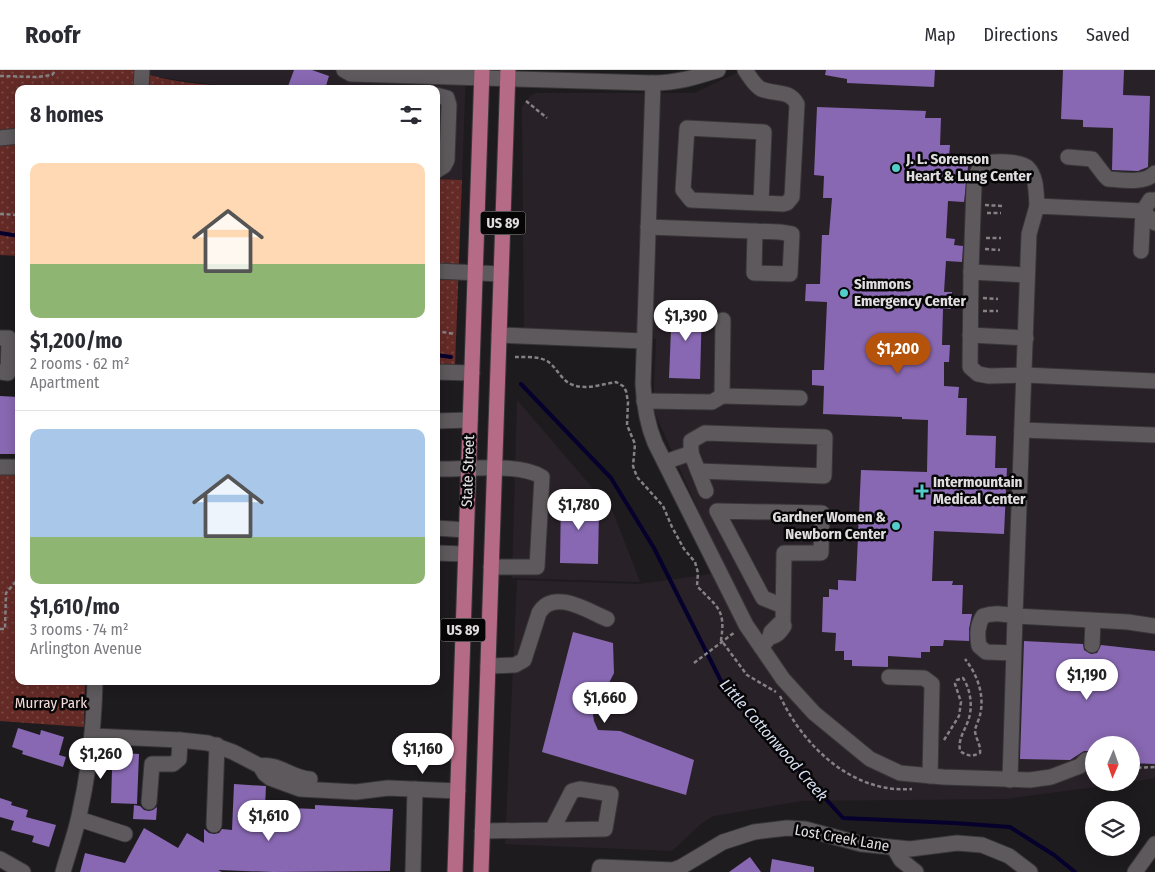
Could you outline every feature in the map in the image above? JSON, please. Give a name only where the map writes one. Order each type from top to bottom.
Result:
[{"type":"main road","name":"State Street","points":[[454,872],[482,74]]},
{"type":"main road","name":"State Street","points":[[481,872],[508,75]]},
{"type":"street","points":[[141,85],[142,70]]},
{"type":"street","points":[[344,70],[351,74],[482,74],[653,83],[672,83],[688,80],[718,70]]},
{"type":"street","points":[[745,70],[761,89],[782,92],[791,96],[797,104],[792,197],[787,203],[761,203],[691,200],[684,190],[687,128],[764,132],[761,203]]},
{"type":"street","points":[[653,83],[644,341],[644,401],[652,437],[746,624],[766,642],[783,679],[814,713],[870,759],[900,772],[930,776],[1030,780],[1051,777],[1080,766],[1085,761]]},
{"type":"street","points":[[440,96],[447,98],[449,105],[447,160],[444,166],[440,168]]},
{"type":"street","points":[[0,138],[15,136]]},
{"type":"street","points":[[1068,157],[1092,159],[1108,179],[1143,180],[1148,179],[1155,173]]},
{"type":"street","points":[[1010,780],[1025,375],[1027,275],[1029,234],[1037,206],[1033,174],[1025,165],[1005,162],[982,166],[977,173],[974,186],[970,367],[978,374],[983,375],[1025,375],[1155,381]]},
{"type":"street","points":[[1141,251],[1143,211],[1150,200],[1155,200]]},
{"type":"street","points":[[1037,206],[1143,211],[1155,223]]},
{"type":"street","points":[[648,227],[755,231]]},
{"type":"street","points":[[440,271],[501,274]]},
{"type":"street","points":[[971,272],[1027,275]]},
{"type":"street","points":[[722,396],[723,320]]},
{"type":"street","points":[[970,335],[1026,338]]},
{"type":"street","points":[[499,336],[644,341]]},
{"type":"street","points":[[0,338],[10,338],[8,372],[0,372]]},
{"type":"street","points":[[440,372],[472,373]]},
{"type":"street","points":[[644,401],[712,402],[722,396],[800,398]]},
{"type":"street","points":[[440,421],[470,420]]},
{"type":"street","points":[[1022,430],[1155,435]]},
{"type":"street","points":[[698,472],[824,476],[825,436],[705,433],[691,441],[691,453],[698,472],[706,491]]},
{"type":"street","points":[[665,462],[691,453]]},
{"type":"street","points":[[0,467],[15,467]]},
{"type":"street","points":[[440,469],[516,469],[535,473],[542,477],[537,568],[491,567]]},
{"type":"street","points":[[766,642],[779,633],[784,626],[784,553],[822,553],[822,513],[717,511],[763,598],[783,606]]},
{"type":"street","points":[[440,528],[466,530]]},
{"type":"street","points":[[440,553],[465,554]]},
{"type":"street","points":[[488,666],[515,665],[524,660],[539,613],[548,604],[567,603],[607,619]]},
{"type":"street","points":[[1014,653],[986,652],[979,646],[977,635],[979,623],[983,616],[1001,613],[1015,616],[1128,622],[1155,626]]},
{"type":"street","points":[[1092,645],[1093,621]]},
{"type":"street","points":[[889,676],[924,678],[932,684],[930,776]]},
{"type":"street","points":[[62,872],[79,819],[85,792],[92,736],[95,685]]},
{"type":"street","points":[[92,736],[180,740],[217,745],[260,766],[267,764],[303,779],[369,782],[388,788],[458,791]]},
{"type":"street","points":[[149,802],[152,764],[173,764],[179,758],[180,740]]},
{"type":"street","points":[[214,825],[217,745]]},
{"type":"street","points":[[413,872],[415,790]]},
{"type":"street","points":[[79,819],[125,834]]},
{"type":"street","name":"Lost Creek Lane","points":[[599,872],[600,867],[673,870],[723,842],[754,832],[771,829],[805,829],[861,844],[894,848],[918,849],[957,843],[982,845],[1009,856],[1030,872]]},
{"type":"street","points":[[482,831],[552,830]]},
{"type":"street","points":[[1136,872],[1155,844]]},
{"type":"street","points":[[894,848],[901,860],[916,872]]},
{"type":"street","points":[[0,859],[23,872]]},
{"type":"path","points":[[0,76],[37,77],[52,75],[56,70]]},
{"type":"path","points":[[526,101],[547,118]]},
{"type":"path","points":[[983,205],[1002,206]]},
{"type":"path","points":[[983,213],[1001,213]]},
{"type":"path","points":[[0,214],[15,215]]},
{"type":"path","points":[[982,238],[1000,238]]},
{"type":"path","points":[[981,249],[1000,250]]},
{"type":"path","points":[[979,298],[998,299]]},
{"type":"path","points":[[979,310],[998,311]]},
{"type":"path","points":[[440,332],[455,334]]},
{"type":"path","points":[[0,629],[4,629],[6,593],[15,583]]},
{"type":"path","points":[[694,663],[740,628]]},
{"type":"path","points":[[944,740],[959,716],[961,702],[955,684],[957,680],[963,678],[966,683],[971,706],[968,720],[958,742],[960,751],[966,755],[974,756],[980,753],[975,730],[982,706],[981,695],[976,676],[966,659]]},
{"type":"path","points":[[1140,768],[1155,767]]},
{"type":"shaded area","points":[[151,70],[466,70],[462,180],[440,179],[440,85],[216,85],[150,76]]},
{"type":"shaded area","name":"Intermountain Medical Center","points":[[743,70],[1155,70],[1155,778],[1140,780],[1140,736],[1085,736],[1085,788],[1005,799],[801,801],[714,816],[702,823],[672,851],[505,844],[517,580],[639,584],[726,572],[653,409],[656,339],[524,338],[522,107],[530,96],[536,93],[694,93]]},
{"type":"shaded area","points":[[517,400],[613,512],[640,582],[512,578]]},
{"type":"green space","points":[[0,70],[134,70],[168,79],[214,85],[15,85],[15,256],[0,255]]},
{"type":"green space","points":[[440,179],[462,180],[455,366],[440,364]]},
{"type":"green space","name":"Murray Park","points":[[0,474],[15,475],[15,685],[85,685],[84,727],[0,721]]},
{"type":"building","points":[[294,70],[312,70],[329,76],[326,85],[288,85]]},
{"type":"building","points":[[826,70],[935,70],[934,87],[847,83],[847,79],[825,75]]},
{"type":"building","points":[[1063,70],[1124,70],[1123,95],[1150,96],[1148,167],[1138,171],[1112,170],[1113,128],[1083,127],[1083,120],[1061,119]]},
{"type":"building","points":[[817,107],[926,111],[925,118],[941,118],[940,145],[950,145],[949,157],[969,158],[964,202],[948,201],[946,238],[955,239],[954,245],[963,246],[962,262],[946,261],[944,292],[952,292],[951,309],[943,309],[942,345],[950,345],[949,362],[944,362],[944,386],[959,387],[958,398],[967,398],[966,435],[996,436],[995,468],[1007,468],[1004,534],[934,531],[932,581],[953,581],[952,585],[963,585],[962,614],[972,614],[969,641],[944,640],[943,646],[930,646],[930,652],[921,652],[921,658],[888,656],[888,667],[852,666],[852,660],[844,660],[844,651],[835,651],[836,633],[822,632],[823,597],[829,597],[829,589],[838,590],[838,580],[856,581],[861,470],[927,472],[928,420],[902,419],[902,417],[823,414],[824,386],[812,385],[812,370],[824,370],[827,302],[805,301],[806,284],[820,284],[822,235],[829,235],[832,198],[823,198],[824,176],[814,175]]},
{"type":"building","points":[[672,305],[702,306],[700,379],[669,378]]},
{"type":"building","points":[[0,396],[15,397],[15,454],[0,454]]},
{"type":"building","points":[[561,497],[588,498],[599,509],[598,564],[560,563]]},
{"type":"building","points":[[573,632],[613,643],[614,673],[593,715],[598,730],[620,731],[694,760],[686,795],[542,752]]},
{"type":"building","points":[[1024,641],[1083,644],[1084,650],[1091,654],[1097,653],[1101,645],[1155,651],[1155,764],[1140,763],[1140,736],[1085,736],[1085,751],[1070,760],[1020,759]]},
{"type":"building","points":[[18,728],[40,735],[41,730],[64,737],[59,755],[66,757],[63,767],[22,754],[23,751],[12,747]]},
{"type":"building","points":[[109,752],[139,754],[137,804],[111,803],[112,770],[108,770]]},
{"type":"building","points":[[234,784],[266,786],[265,807],[315,809],[315,805],[393,809],[390,871],[273,872],[218,870],[222,872],[80,872],[85,853],[125,863],[144,828],[178,848],[187,833],[204,843],[204,829],[214,834],[219,833],[222,829],[232,830]]},
{"type":"building","points":[[0,798],[12,802],[11,805],[28,810],[26,817],[56,825],[49,847],[32,842],[34,836],[11,830],[14,821],[0,817]]},
{"type":"building","points":[[134,805],[149,811],[157,807],[156,820],[133,819]]},
{"type":"building","points":[[750,857],[761,872],[729,872]]},
{"type":"building","points":[[772,859],[814,867],[814,872],[770,872]]},
{"type":"waterway","name":"Little Cottonwood Creek","points":[[0,233],[15,235]]},
{"type":"waterway","name":"Little Cottonwood Creek","points":[[440,356],[451,357]]},
{"type":"waterway","name":"Little Cottonwood Creek","points":[[521,384],[611,478],[654,548],[723,685],[843,818],[1010,827],[1054,855],[1075,872]]},
{"type":"place","name":"J. L. Sorenson Heart & Lung Center","points":[[896,168]]},
{"type":"place","name":"Simmons Emergency Center","points":[[844,293]]},
{"type":"place","name":"Intermountain Medical Center","points":[[922,491]]},
{"type":"place","name":"Gardner Women & Newborn Center","points":[[896,526]]}]
